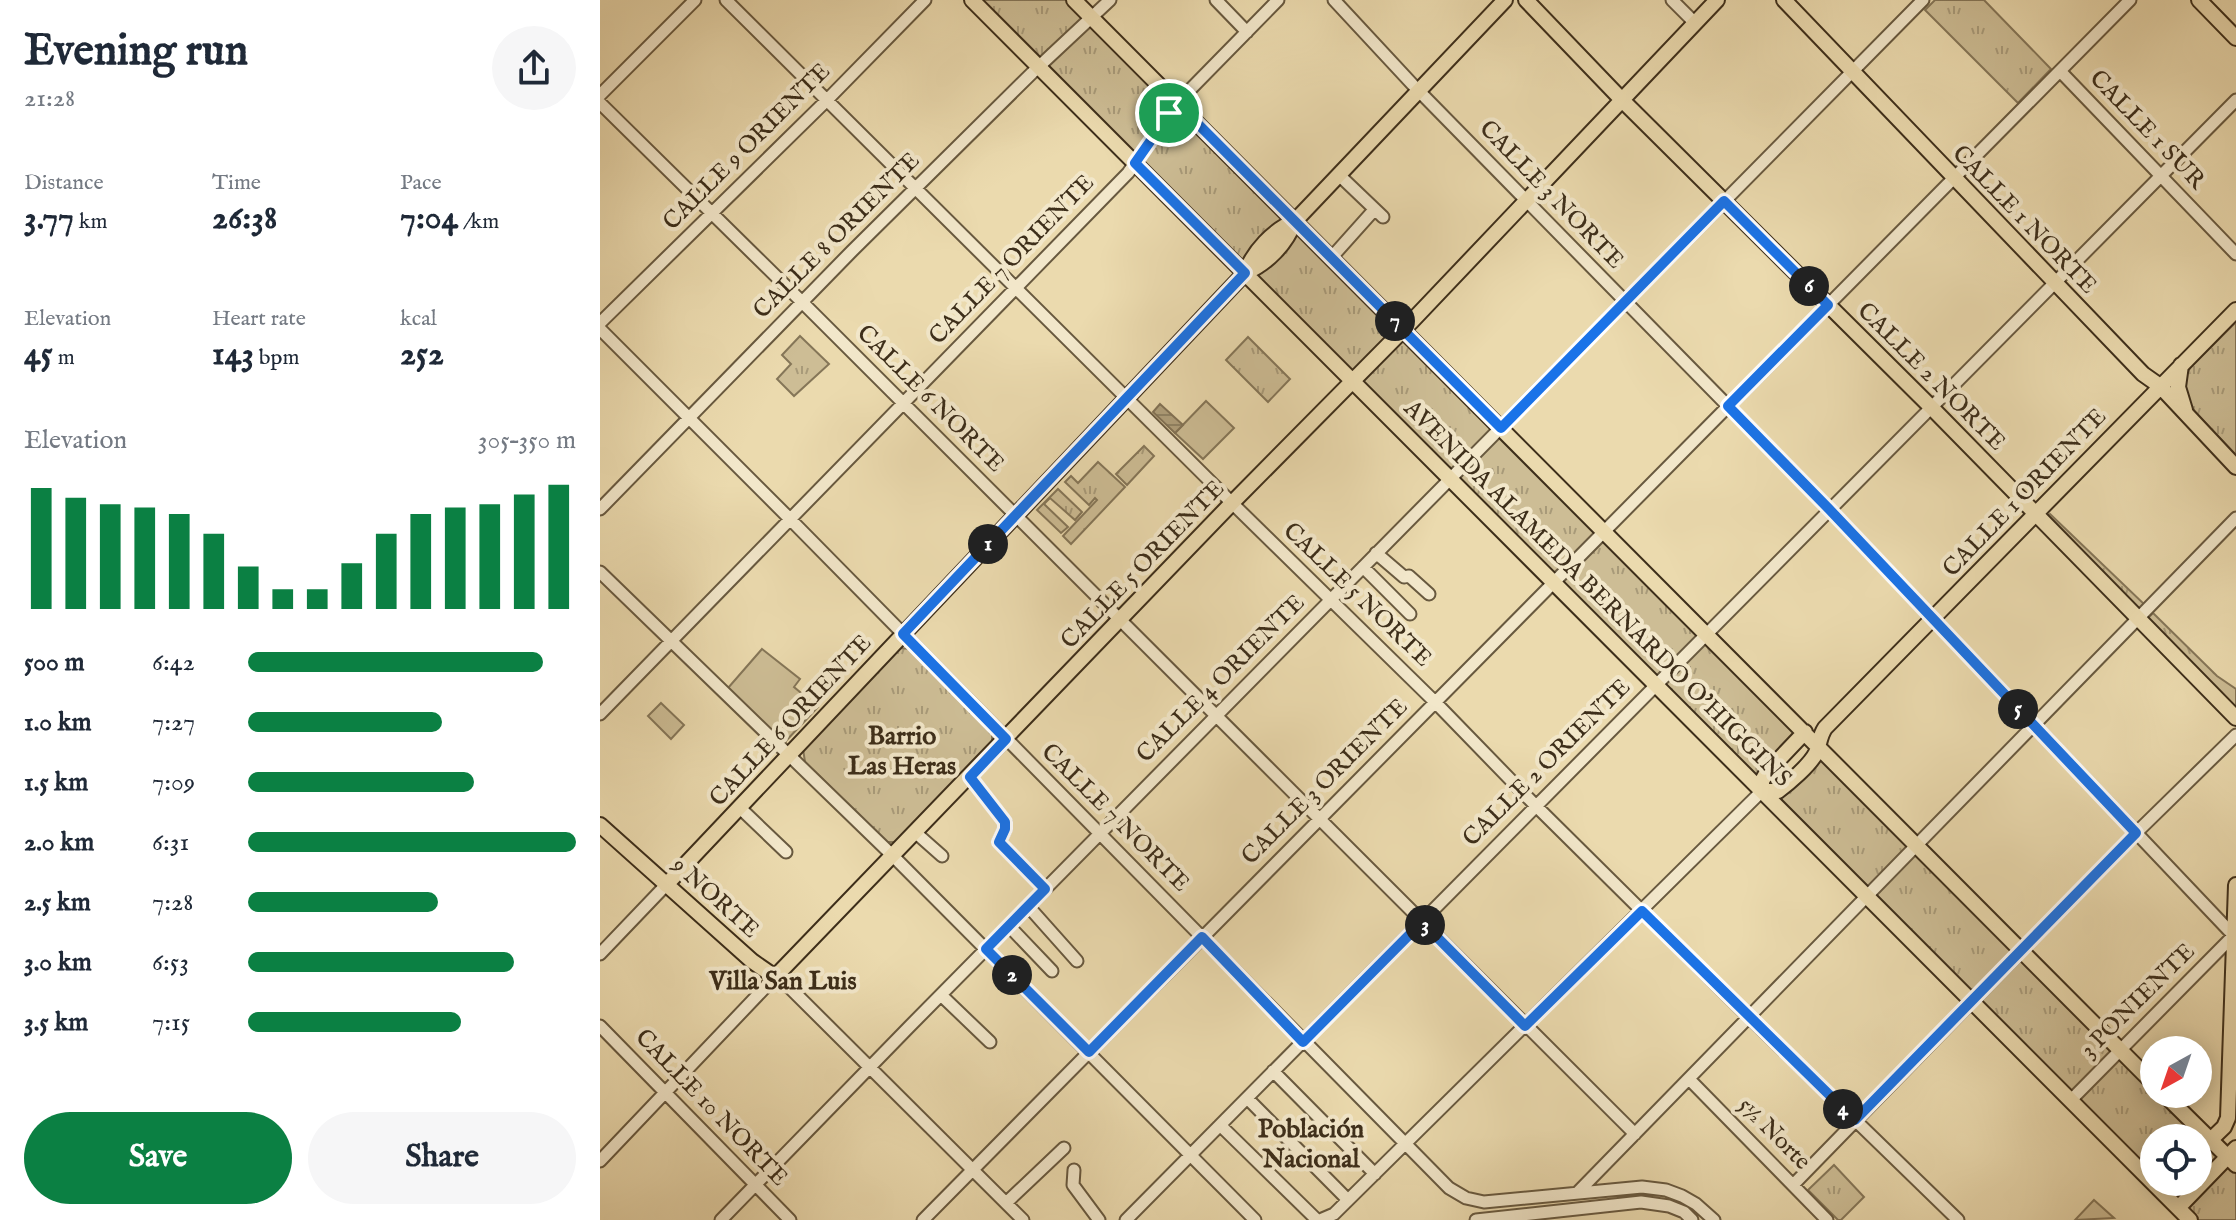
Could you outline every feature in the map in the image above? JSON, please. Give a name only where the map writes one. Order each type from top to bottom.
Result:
[{"type":"main road","name":"AVENIDA ALAMEDA BERNARDO O'HIGGINS","points":[[972,0],[1972,1002],[2140,1164]]},
{"type":"main road","name":"AVENIDA ALAMEDA BERNARDO O'HIGGINS","points":[[1074,0],[2140,1070]]},
{"type":"main road","name":"CALLE 6 ORIENTE","points":[[666,885],[1245,273],[1277,251],[1295,221],[1505,0]]},
{"type":"main road","name":"CALLE 2 NORTE","points":[[1526,0],[2236,718]]},
{"type":"main road","name":"CALLE 5 ORIENTE","points":[[775,977],[1717,0]]},
{"type":"main road","name":"CALLE 1 NORTE","points":[[1784,0],[2054,283],[2143,374],[2160,386],[2236,467]]},
{"type":"main road","points":[[2199,0],[2236,38]]},
{"type":"main road","name":"CALLE 1 ORIENTE","points":[[1762,791],[1778,791],[1813,758],[1825,728],[2236,310]]},
{"type":"main road","points":[[2182,364],[2178,387],[2188,416]]},
{"type":"main road","points":[[1762,791],[1762,781],[1767,772],[1805,732]]},
{"type":"main road","name":"9 NORTE","points":[[600,825],[752,961],[775,977]]},
{"type":"main road","points":[[2212,1139],[2228,1118],[2236,885]]},
{"type":"main road","points":[[2178,1108],[2195,1124]]},
{"type":"main road","points":[[2178,1208],[2233,1157],[2212,1141]]},
{"type":"main road","name":"AVENIDA ALAMEDA BERNARDO O'HIGGINS","points":[[2170,1196],[2190,1220]]},
{"type":"street","points":[[600,95],[695,0]]},
{"type":"street","name":"CALLE 5 NORTE","points":[[726,0],[1749,1017],[1958,1220]]},
{"type":"street","name":"CALLE 9 ORIENTE","points":[[600,323],[925,0]]},
{"type":"street","name":"CALLE 8 ORIENTE","points":[[600,509],[916,188],[1110,0]]},
{"type":"street","points":[[1216,0],[1247,32]]},
{"type":"street","name":"CALLE 7 ORIENTE","points":[[600,714],[1128,173],[1177,103],[1278,0]]},
{"type":"street","name":"CALLE 3 NORTE","points":[[1334,0],[1419,91],[1829,509],[2235,936]]},
{"type":"street","points":[[1672,0],[1695,23]]},
{"type":"street","name":"CALLE 4 ORIENTE","points":[[721,1220],[1923,0]]},
{"type":"street","name":"CALLE 3 ORIENTE","points":[[923,1220],[2130,0]]},
{"type":"street","name":"CALLE 1 SUR","points":[[2060,71],[2236,254]]},
{"type":"street","name":"CALLE 2 ORIENTE","points":[[1126,1220],[2236,100]]},
{"type":"street","name":"CALLE 6 NORTE","points":[[600,103],[1635,1134]]},
{"type":"street","points":[[1332,257],[1378,213],[1339,175]]},
{"type":"street","name":"CALLE 7 NORTE","points":[[600,329],[1449,1188],[1474,1201],[1495,1202]]},
{"type":"street","points":[[1578,1192],[2236,518]]},
{"type":"street","points":[[1376,553],[1398,574],[1409,576],[1429,594]]},
{"type":"street","points":[[1363,567],[1410,614]]},
{"type":"street","points":[[600,572],[893,856],[1255,1220]]},
{"type":"street","points":[[1793,1185],[2136,833],[2236,735]]},
{"type":"street","points":[[970,777],[1005,822],[999,842],[1045,889]]},
{"type":"street","points":[[1220,1125],[1319,1220],[1331,1216],[1762,791]]},
{"type":"street","points":[[739,807],[786,852]]},
{"type":"street","points":[[916,833],[942,856]]},
{"type":"street","name":"CALLE 6 ORIENTE","points":[[600,954],[666,885]]},
{"type":"street","points":[[1028,906],[1077,961]]},
{"type":"street","points":[[1009,926],[1052,971]]},
{"type":"street","name":"3 PONIENTE","points":[[2071,1100],[2235,936]]},
{"type":"street","name":"9 NORTE","points":[[775,977],[785,983],[972,1170]]},
{"type":"street","name":"CALLE 5 ORIENTE","points":[[600,1161],[775,977]]},
{"type":"street","points":[[941,995],[990,1042]]},
{"type":"street","name":"CALLE 10 NORTE","points":[[602,1031],[790,1220]]},
{"type":"street","points":[[1273,1071],[1375,1174]]},
{"type":"street","name":"5½ Norte","points":[[1689,1079],[1827,1220]]},
{"type":"street","points":[[1247,1098],[1348,1200]]},
{"type":"street","points":[[1006,1203],[1064,1148]]},
{"type":"street","points":[[1602,1168],[1603,1179],[1614,1189]]},
{"type":"street","points":[[972,1170],[1023,1220]]},
{"type":"street","points":[[1074,1170],[1073,1185],[1099,1220]]},
{"type":"street","points":[[1499,1219],[1495,1202],[1642,1187],[1674,1193],[1696,1204],[1714,1220]]},
{"type":"street","points":[[1546,1196],[1541,1203],[1550,1217]]},
{"type":"street","points":[[1499,1219],[1532,1198]]},
{"type":"street","points":[[1476,1220],[1550,1217],[1641,1202],[1669,1206],[1685,1217]]},
{"type":"green space","points":[[977,0],[1068,0],[1282,219],[1241,262]]},
{"type":"green space","points":[[1935,0],[1984,0],[2051,69],[2018,103],[1925,10]]},
{"type":"green space","points":[[1298,232],[1796,728],[1796,735],[1758,776],[1255,277]]},
{"type":"green space","points":[[2236,322],[2236,455],[2184,400],[2185,377],[2190,368]]},
{"type":"green space","points":[[800,336],[829,364],[794,396],[777,379],[791,364],[782,355]]},
{"type":"green space","points":[[1248,337],[1290,379],[1268,402],[1226,360]]},
{"type":"green space","points":[[1206,401],[1234,428],[1203,459],[1175,433]]},
{"type":"green space","points":[[1144,446],[1154,456],[1127,485],[1116,474]]},
{"type":"green space","points":[[1098,462],[1125,487],[1071,544],[1063,536],[1097,500],[1095,498],[1089,505],[1065,482],[1071,476],[1078,483]]},
{"type":"green space","points":[[1058,489],[1082,512],[1075,520],[1050,498],[1044,504],[1068,527],[1061,533],[1037,510]]},
{"type":"green space","points":[[2050,514],[2145,605],[2137,614],[2044,518]]},
{"type":"green space","points":[[2153,613],[2217,676],[2236,689],[2236,714],[2145,621]]},
{"type":"green space","points":[[900,648],[911,649],[992,734],[992,747],[897,842],[887,842],[805,762],[803,749]]},
{"type":"green space","points":[[762,649],[800,679],[794,687],[818,707],[784,743],[728,688]]},
{"type":"green space","points":[[661,703],[684,725],[671,739],[648,716]]},
{"type":"green space","points":[[1820,760],[1828,760],[2140,1075],[2140,1108],[2173,1108],[2189,1124],[2140,1124],[2140,1163],[1781,803],[1782,798]]},
{"type":"green space","points":[[2212,1148],[2236,1172],[2236,1220],[2197,1220],[2173,1196],[2212,1196]]},
{"type":"green space","points":[[1834,1165],[1864,1197],[1841,1220],[1808,1190]]},
{"type":"green space","points":[[2094,1200],[2114,1218],[2075,1220]]},
{"type":"shaded area","points":[[1160,404],[1183,425],[1175,433],[1153,412]]},
{"type":"district","name":"Barrio Las Heras","points":[[902,751]]},
{"type":"district","name":"Villa San Luis","points":[[783,981]]},
{"type":"district","name":"Población Nacional","points":[[1311,1144]]},
{"type":"route","points":[[1177,103],[1501,428],[1724,201],[1828,305],[1728,406],[2136,833],[1855,1120],[1642,911],[1525,1026],[1422,922],[1303,1042],[1202,937],[1089,1052],[986,949],[1045,889],[999,842],[1005,822],[970,777],[1006,739],[903,634],[1245,273],[1135,163],[1169,113],[1177,103]]}]
